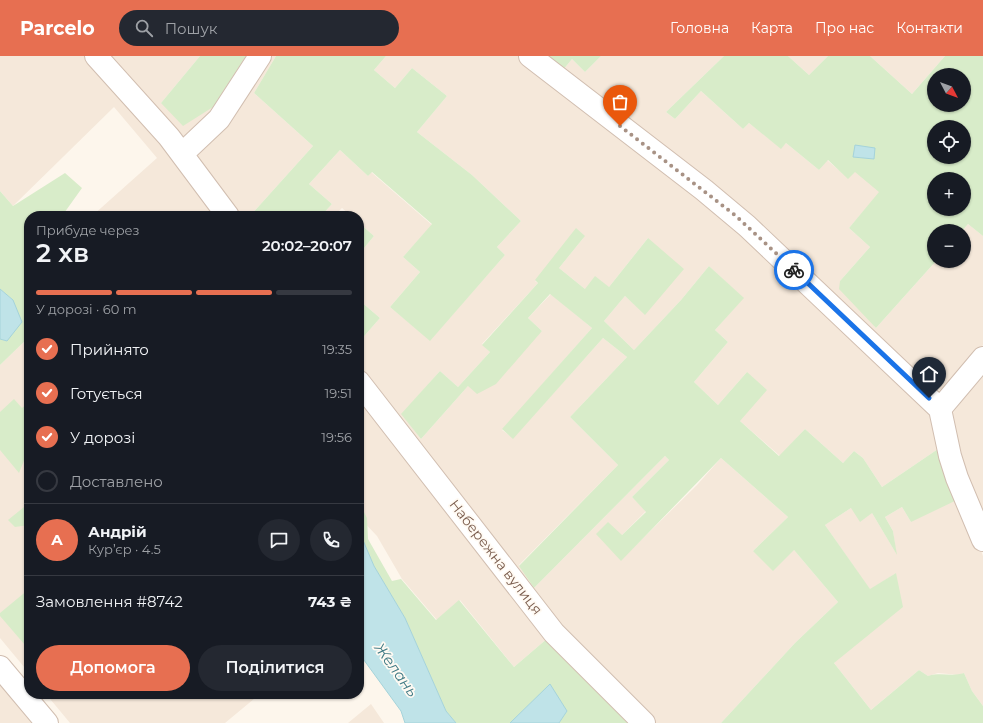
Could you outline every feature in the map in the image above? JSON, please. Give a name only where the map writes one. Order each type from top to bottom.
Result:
[{"type":"street","points":[[96,56],[169,136],[224,211]]},
{"type":"street","points":[[182,154],[219,119],[260,56]]},
{"type":"street","points":[[530,56],[704,190],[747,226],[940,409],[947,443],[957,478],[983,540]]},
{"type":"street","points":[[940,409],[983,358]]},
{"type":"street","name":"Набережна вулиця","points":[[364,388],[554,632],[644,723]]},
{"type":"street","points":[[0,667],[24,696]]},
{"type":"street","points":[[27,699],[47,723]]},
{"type":"shaded area","points":[[0,56],[86,56],[126,97],[213,211],[98,211],[157,158],[114,107],[13,206],[0,191]]},
{"type":"shaded area","points":[[106,56],[200,56],[161,103],[213,107],[246,56],[276,56],[254,93],[313,146],[254,211],[235,211],[203,169]]},
{"type":"shaded area","points":[[386,56],[523,56],[717,209],[926,403],[983,556],[983,706],[972,691],[964,673],[959,675],[938,673],[928,676],[919,670],[871,710],[834,663],[896,573],[870,590],[825,525],[851,508],[872,513],[896,553],[893,531],[885,517],[902,507],[911,522],[938,449],[882,487],[863,458],[854,451],[843,463],[805,429],[780,456],[740,421],[747,372],[718,405],[694,382],[728,342],[715,330],[743,298],[709,266],[681,300],[634,350],[604,321],[625,296],[645,314],[648,238],[609,287],[585,289],[559,268],[585,236],[535,281],[538,283],[482,344],[490,352],[458,387],[440,371],[402,414],[421,439],[468,386],[542,331],[528,318],[551,294],[592,328],[502,430],[513,438],[603,338],[627,357],[570,417],[618,465],[519,565],[534,588],[665,456],[669,460],[632,497],[646,511],[622,535],[621,560],[697,485],[721,458],[788,517],[753,551],[794,550],[838,602],[795,643],[721,723],[652,723],[583,654],[364,375],[364,336],[380,318],[364,304],[364,248],[374,236],[364,227],[364,211],[345,211],[342,208],[339,211],[326,211],[332,204],[309,184],[340,150],[368,176],[371,172],[432,225],[403,257],[420,272],[390,307],[430,340],[505,255],[497,247],[521,221],[472,175],[417,132],[447,96],[412,68],[395,88],[374,70]]},
{"type":"shaded area","points":[[601,56],[724,56],[666,112],[675,119],[701,91],[743,129],[749,123],[781,148],[786,143],[819,170],[827,160],[848,178],[855,171],[880,192],[849,228],[870,247],[840,281],[876,328],[930,268],[971,268],[971,226],[983,236],[983,345],[944,390],[925,389],[563,70],[572,59],[585,72]]},
{"type":"shaded area","points":[[788,56],[828,56],[809,75]]},
{"type":"shaded area","points":[[870,56],[945,56],[935,68],[927,68],[927,77],[912,94]]},
{"type":"shaded area","points":[[24,342],[24,667],[0,638],[0,365]]},
{"type":"shaded area","points":[[983,372],[983,528],[962,478],[950,417]]},
{"type":"shaded area","points":[[364,402],[549,637],[514,667],[460,600],[437,620],[402,579],[377,536],[364,522]]},
{"type":"shaded area","points":[[0,673],[42,723],[0,723]]},
{"type":"shaded area","points":[[50,699],[254,699],[225,723],[70,723]]},
{"type":"shaded area","points":[[371,704],[384,723],[348,723]]},
{"type":"green space","points":[[200,56],[246,56],[213,107],[183,126],[161,103]]},
{"type":"green space","points":[[276,56],[386,56],[374,70],[395,88],[412,68],[447,96],[417,132],[472,175],[521,221],[497,247],[505,255],[430,341],[390,307],[420,272],[403,257],[432,224],[372,172],[368,176],[340,150],[309,184],[332,204],[326,211],[254,211],[313,146],[254,93]]},
{"type":"green space","points":[[546,56],[601,56],[585,72],[572,59],[563,70]]},
{"type":"green space","points":[[724,56],[788,56],[809,75],[828,56],[870,56],[912,94],[927,77],[927,112],[971,112],[971,68],[935,68],[945,56],[983,56],[983,236],[971,226],[971,224],[927,224],[927,268],[930,268],[876,328],[839,289],[840,281],[870,247],[849,228],[879,192],[855,172],[848,179],[828,160],[819,170],[786,143],[781,149],[749,123],[743,129],[701,91],[675,119],[666,112]]},
{"type":"green space","points":[[65,173],[82,188],[66,211],[24,211],[24,342],[0,365],[0,339],[7,341],[13,300],[0,289],[0,191],[13,206]]},
{"type":"green space","points":[[364,227],[374,236],[364,248]]},
{"type":"green space","points":[[576,228],[585,236],[559,268],[585,289],[595,276],[609,287],[648,238],[684,269],[645,315],[625,296],[604,321],[634,350],[681,300],[709,266],[744,298],[715,330],[728,342],[694,382],[718,405],[747,372],[767,390],[740,421],[779,456],[805,429],[843,463],[854,451],[863,458],[882,487],[938,449],[959,499],[911,522],[902,507],[885,517],[893,531],[897,555],[872,513],[860,522],[851,508],[825,525],[870,589],[896,573],[903,607],[834,663],[871,710],[919,670],[928,676],[937,674],[955,675],[964,673],[972,691],[983,706],[983,723],[721,723],[795,643],[838,602],[794,550],[773,571],[753,551],[788,517],[721,458],[621,561],[596,534],[608,522],[622,535],[646,512],[632,497],[669,460],[665,456],[534,588],[519,566],[618,465],[570,417],[627,357],[603,338],[513,439],[502,429],[592,328],[550,294],[528,318],[542,331],[496,384],[477,394],[468,386],[421,439],[401,414],[440,371],[458,387],[490,352],[482,345],[538,283],[535,280]]},
{"type":"green space","points":[[364,304],[380,318],[364,336]]},
{"type":"green space","points":[[14,399],[22,408],[24,406],[24,460],[19,473],[0,450],[0,412]]},
{"type":"green space","points":[[24,507],[24,526],[15,527],[8,520]]},
{"type":"green space","points":[[364,512],[367,518],[368,539],[392,581],[401,579],[436,620],[459,600],[514,667],[549,637],[635,723],[559,723],[567,711],[550,685],[510,723],[456,723],[446,711],[405,618],[374,566],[364,543]]},
{"type":"green space","points":[[24,593],[24,644],[0,616],[0,613]]},
{"type":"water","points":[[855,145],[875,148],[874,159],[853,157]]},
{"type":"water","points":[[0,289],[13,300],[22,322],[7,341],[0,339]]},
{"type":"water","name":"Желань","points":[[364,543],[374,566],[405,618],[446,711],[456,723],[405,723],[401,711],[364,660]]},
{"type":"water","points":[[550,684],[567,711],[559,723],[510,723]]},
{"type":"way so far","points":[[620,126],[736,216],[794,270]]},
{"type":"route","points":[[794,270],[929,398]]}]
